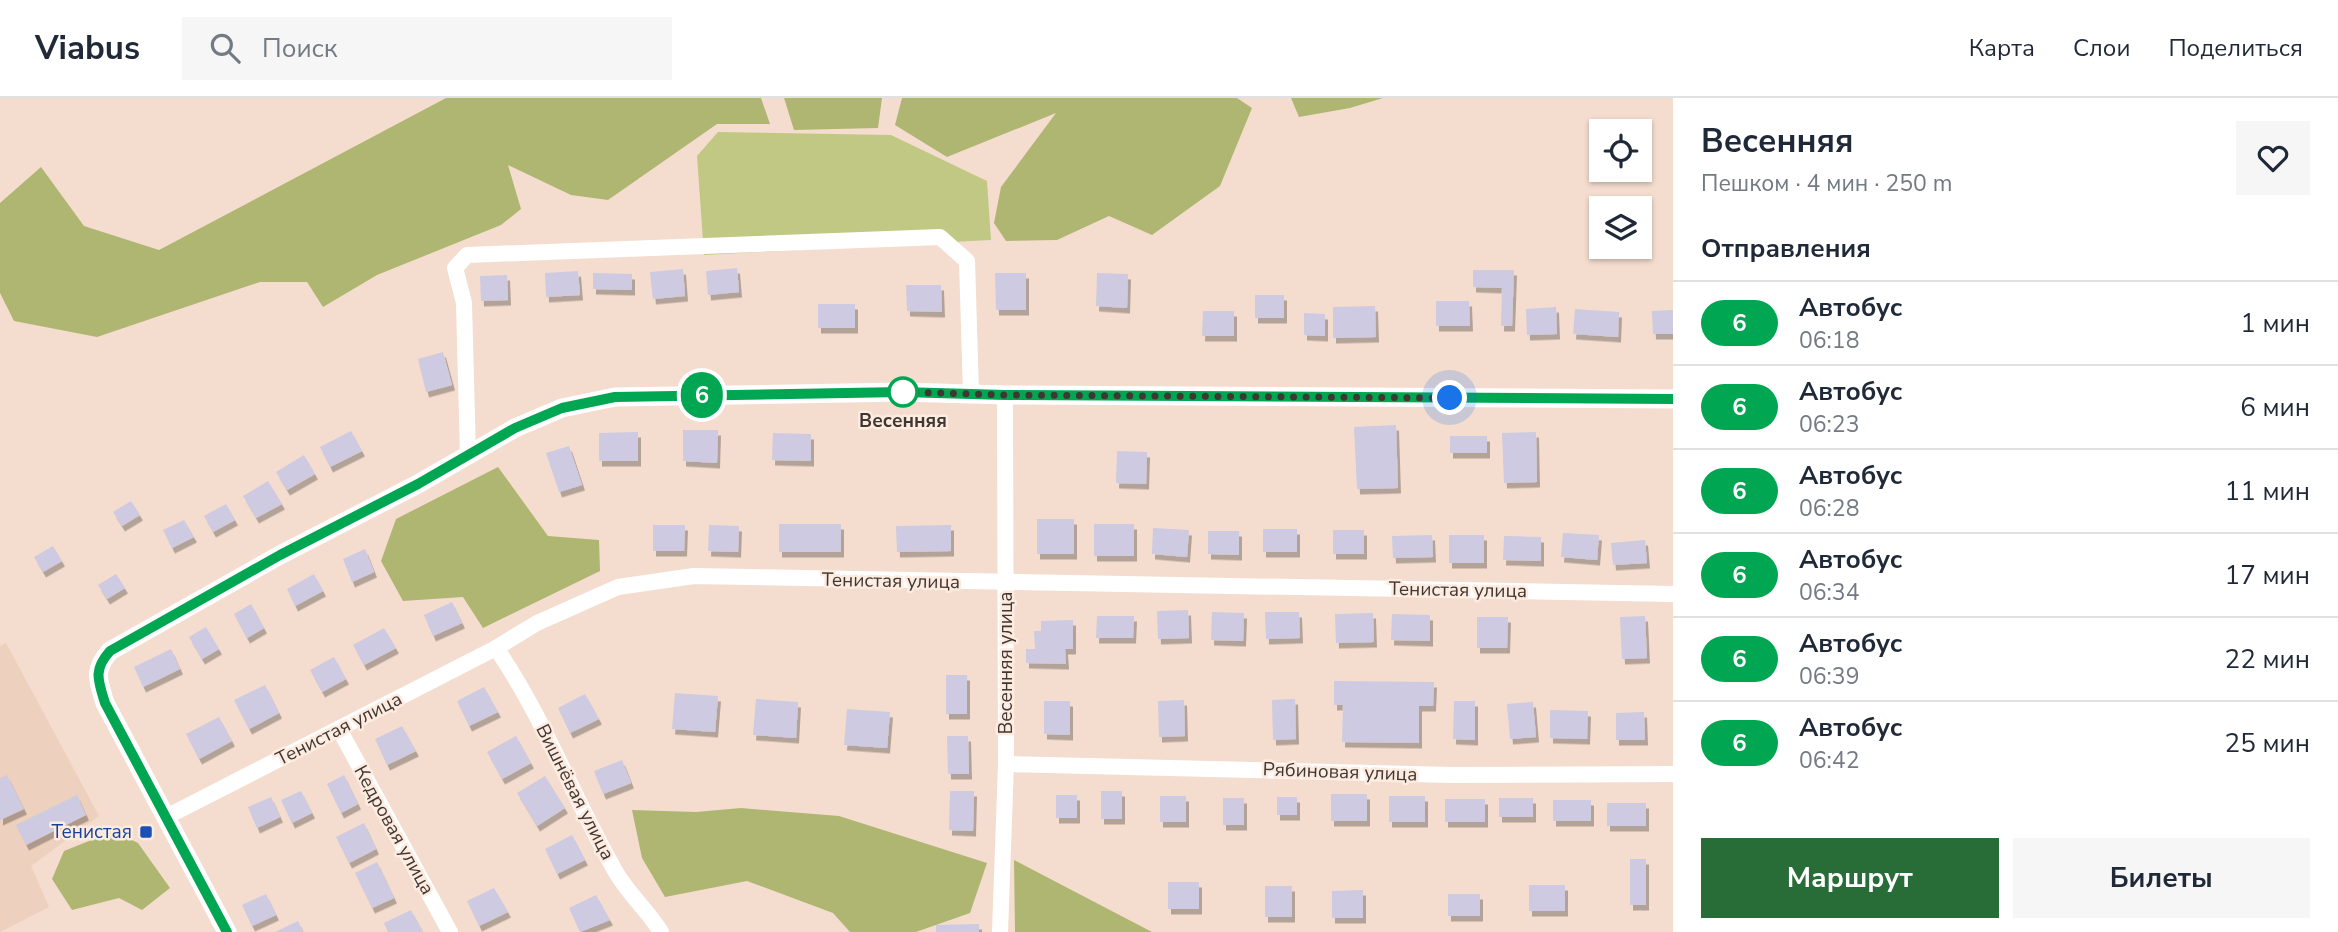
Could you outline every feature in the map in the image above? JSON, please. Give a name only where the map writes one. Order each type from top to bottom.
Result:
[{"type":"street","points":[[468,455],[464,303],[456,268],[467,254],[940,237],[967,261],[971,393]]},
{"type":"street","points":[[227,932],[105,703],[97,677],[100,662],[110,651],[280,555],[418,484],[515,428],[562,408],[615,397],[902,392],[1673,399]]},
{"type":"street","name":"Весенняя улица","points":[[1000,932],[1006,764],[1005,395]]},
{"type":"street","name":"Тенистая улица","points":[[166,817],[496,648],[537,623],[618,587],[694,576],[1673,594]]},
{"type":"street","name":"Вишнёвая улица","points":[[496,648],[520,683],[614,870],[661,932]]},
{"type":"street","name":"Кедровая улица","points":[[339,729],[450,932]]},
{"type":"street","name":"Рябиновая улица","points":[[1006,764],[1453,775],[1673,774]]},
{"type":"shaded area","points":[[6,643],[99,816],[31,866],[49,907],[0,932],[0,646]]},
{"type":"green space","points":[[446,98],[761,98],[770,124],[717,124],[608,200],[571,195],[508,165],[521,209],[501,225],[377,275],[323,307],[307,282],[260,282],[97,337],[14,321],[0,293],[0,203],[41,167],[84,226],[159,250]]},
{"type":"green space","points":[[784,98],[882,98],[878,128],[794,130]]},
{"type":"green space","points":[[902,98],[1237,98],[1252,108],[1220,186],[1152,235],[1109,216],[1057,240],[1006,241],[994,223],[1001,187],[1056,113],[947,157],[895,125]]},
{"type":"green space","points":[[1291,98],[1383,98],[1350,108],[1299,117]]},
{"type":"green space","points":[[718,132],[891,135],[987,181],[991,240],[704,255],[697,156]]},
{"type":"green space","points":[[498,467],[548,536],[599,540],[600,571],[483,628],[463,597],[403,601],[381,561],[396,519]]},
{"type":"green space","points":[[741,808],[839,816],[987,863],[970,913],[916,932],[850,932],[833,913],[747,881],[665,897],[642,858],[632,810],[696,812]]},
{"type":"green space","points":[[114,831],[138,843],[170,888],[142,910],[119,898],[72,910],[52,879],[64,851]]},
{"type":"green space","points":[[1014,860],[1152,932],[1015,932]]},
{"type":"building","points":[[737,268],[739,292],[708,295],[706,271]]},
{"type":"building","points":[[683,269],[685,296],[653,299],[650,272]]},
{"type":"building","points":[[1473,270],[1514,270],[1512,326],[1501,326],[1502,288],[1473,287]]},
{"type":"building","points":[[578,271],[580,295],[546,297],[545,273]]},
{"type":"building","points":[[593,273],[632,274],[632,290],[593,289]]},
{"type":"building","points":[[995,273],[1026,273],[1026,310],[996,310]]},
{"type":"building","points":[[1097,273],[1128,274],[1127,308],[1096,306]]},
{"type":"building","points":[[507,275],[508,300],[481,301],[480,276]]},
{"type":"building","points":[[906,285],[941,285],[942,312],[907,311]]},
{"type":"building","points":[[1255,295],[1284,295],[1284,318],[1255,318]]},
{"type":"building","points":[[1436,301],[1469,301],[1470,326],[1436,326]]},
{"type":"building","points":[[818,304],[855,304],[855,328],[818,328]]},
{"type":"building","points":[[1375,306],[1376,337],[1333,338],[1333,307]]},
{"type":"building","points":[[1556,307],[1557,334],[1527,335],[1526,309]]},
{"type":"building","points":[[1575,309],[1619,312],[1618,337],[1573,334]]},
{"type":"building","points":[[1673,310],[1673,334],[1653,334],[1652,311]]},
{"type":"building","points":[[1203,311],[1234,311],[1234,336],[1202,336]]},
{"type":"building","points":[[1304,313],[1325,314],[1325,336],[1304,335]]},
{"type":"building","points":[[443,352],[452,385],[426,392],[418,359]]},
{"type":"building","points":[[1396,425],[1398,488],[1357,489],[1354,427]]},
{"type":"building","points":[[683,430],[718,430],[717,463],[683,461]]},
{"type":"building","points":[[351,431],[362,451],[330,467],[320,447]]},
{"type":"building","points":[[638,432],[638,461],[599,461],[599,433]]},
{"type":"building","points":[[1536,432],[1537,482],[1504,483],[1502,433]]},
{"type":"building","points":[[773,433],[811,434],[811,461],[772,460]]},
{"type":"building","points":[[1450,436],[1487,436],[1487,453],[1450,453]]},
{"type":"building","points":[[569,446],[582,485],[559,492],[546,453]]},
{"type":"building","points":[[1117,451],[1147,452],[1146,484],[1116,483]]},
{"type":"building","points":[[304,455],[315,474],[287,490],[276,472]]},
{"type":"building","points":[[268,481],[282,504],[256,518],[243,496]]},
{"type":"building","points":[[131,501],[140,515],[122,526],[113,512]]},
{"type":"building","points":[[226,504],[235,520],[213,532],[204,516]]},
{"type":"building","points":[[1037,519],[1074,519],[1074,554],[1037,554]]},
{"type":"building","points":[[184,520],[194,537],[172,548],[163,530]]},
{"type":"building","points":[[779,524],[841,524],[841,552],[779,552]]},
{"type":"building","points":[[1094,524],[1134,524],[1134,556],[1094,556]]},
{"type":"building","points":[[653,525],[685,525],[684,551],[653,551]]},
{"type":"building","points":[[709,525],[739,526],[738,552],[708,551]]},
{"type":"building","points":[[951,525],[951,551],[897,552],[896,526]]},
{"type":"building","points":[[1153,528],[1189,530],[1187,557],[1152,554]]},
{"type":"building","points":[[1263,529],[1297,529],[1297,552],[1263,552]]},
{"type":"building","points":[[1333,530],[1364,530],[1364,554],[1333,554]]},
{"type":"building","points":[[1208,531],[1239,531],[1239,555],[1208,554]]},
{"type":"building","points":[[1563,533],[1599,535],[1597,560],[1561,557]]},
{"type":"building","points":[[1432,535],[1433,557],[1393,558],[1392,536]]},
{"type":"building","points":[[1449,535],[1484,535],[1484,563],[1449,563]]},
{"type":"building","points":[[1504,536],[1541,537],[1541,561],[1503,560]]},
{"type":"building","points":[[1645,540],[1647,563],[1613,565],[1611,543]]},
{"type":"building","points":[[53,546],[62,561],[43,572],[34,557]]},
{"type":"building","points":[[365,549],[374,572],[352,582],[343,559]]},
{"type":"building","points":[[116,574],[125,588],[107,599],[98,585]]},
{"type":"building","points":[[314,574],[323,591],[295,606],[287,589]]},
{"type":"building","points":[[452,602],[462,623],[433,636],[424,615]]},
{"type":"building","points":[[251,604],[264,628],[247,638],[234,614]]},
{"type":"building","points":[[1188,610],[1189,638],[1158,639],[1157,611]]},
{"type":"building","points":[[1212,612],[1244,613],[1243,641],[1211,640]]},
{"type":"building","points":[[1265,612],[1299,612],[1300,638],[1266,639]]},
{"type":"building","points":[[1373,613],[1374,642],[1336,643],[1335,614]]},
{"type":"building","points":[[1392,614],[1430,615],[1430,641],[1391,640]]},
{"type":"building","points":[[1097,616],[1134,616],[1133,638],[1096,638]]},
{"type":"building","points":[[1645,616],[1647,658],[1622,659],[1620,617]]},
{"type":"building","points":[[1477,617],[1508,617],[1507,648],[1477,648]]},
{"type":"building","points":[[1073,620],[1073,649],[1065,649],[1066,664],[1026,663],[1026,649],[1035,649],[1034,631],[1041,631],[1041,621]]},
{"type":"building","points":[[206,627],[219,649],[202,659],[189,637]]},
{"type":"building","points":[[384,628],[396,648],[364,665],[353,645]]},
{"type":"building","points":[[171,649],[180,669],[143,687],[134,667]]},
{"type":"building","points":[[334,657],[346,679],[322,692],[310,670]]},
{"type":"building","points":[[946,675],[967,675],[967,714],[946,714]]},
{"type":"building","points":[[1334,681],[1434,682],[1433,706],[1419,706],[1419,743],[1342,742],[1343,705],[1334,705]]},
{"type":"building","points":[[265,685],[279,713],[249,729],[234,700]]},
{"type":"building","points":[[484,687],[498,712],[469,726],[457,701]]},
{"type":"building","points":[[675,693],[718,696],[715,732],[672,729]]},
{"type":"building","points":[[585,694],[599,719],[570,733],[558,708]]},
{"type":"building","points":[[756,699],[798,702],[796,738],[753,735]]},
{"type":"building","points":[[1295,699],[1296,739],[1273,740],[1272,700]]},
{"type":"building","points":[[1184,700],[1185,736],[1159,737],[1158,701]]},
{"type":"building","points":[[1044,701],[1070,701],[1070,735],[1044,734]]},
{"type":"building","points":[[1454,701],[1475,701],[1475,740],[1453,739]]},
{"type":"building","points":[[1533,702],[1536,737],[1510,739],[1507,704]]},
{"type":"building","points":[[847,709],[890,712],[887,748],[844,745]]},
{"type":"building","points":[[1550,710],[1588,711],[1587,739],[1550,738]]},
{"type":"building","points":[[1644,712],[1645,740],[1616,740],[1616,713]]},
{"type":"building","points":[[219,717],[232,741],[199,759],[186,734]]},
{"type":"building","points":[[402,726],[416,751],[387,765],[375,739]]},
{"type":"building","points":[[516,736],[531,763],[502,779],[487,752]]},
{"type":"building","points":[[947,736],[968,736],[969,774],[948,774]]},
{"type":"building","points":[[622,760],[631,783],[603,794],[594,771]]},
{"type":"building","points":[[7,775],[24,809],[0,820],[0,778]]},
{"type":"building","points":[[344,775],[358,804],[341,813],[327,784]]},
{"type":"building","points":[[545,776],[565,808],[537,826],[517,793]]},
{"type":"building","points":[[301,791],[312,813],[292,823],[281,800]]},
{"type":"building","points":[[950,791],[974,791],[973,831],[949,830]]},
{"type":"building","points":[[1101,791],[1122,791],[1122,819],[1101,819]]},
{"type":"building","points":[[1331,794],[1367,794],[1367,821],[1331,821]]},
{"type":"building","points":[[77,795],[86,815],[26,845],[16,825]]},
{"type":"building","points":[[1056,795],[1077,795],[1077,818],[1056,818]]},
{"type":"building","points":[[1160,796],[1186,796],[1186,822],[1160,822]]},
{"type":"building","points":[[1389,796],[1425,796],[1425,822],[1389,822]]},
{"type":"building","points":[[271,797],[280,817],[257,828],[248,807]]},
{"type":"building","points":[[1277,797],[1297,797],[1297,815],[1277,815]]},
{"type":"building","points":[[1223,798],[1244,798],[1244,825],[1223,825]]},
{"type":"building","points":[[1499,798],[1533,798],[1533,817],[1499,817]]},
{"type":"building","points":[[1445,799],[1485,799],[1485,822],[1445,822]]},
{"type":"building","points":[[1553,800],[1591,800],[1591,821],[1553,821]]},
{"type":"building","points":[[1607,803],[1646,803],[1646,826],[1607,826]]},
{"type":"building","points":[[364,823],[376,849],[349,863],[336,837]]},
{"type":"building","points":[[572,835],[585,860],[557,874],[545,849]]},
{"type":"building","points":[[1630,859],[1646,859],[1646,905],[1630,905]]},
{"type":"building","points":[[377,862],[394,898],[372,908],[355,873]]},
{"type":"building","points":[[1168,882],[1199,882],[1199,909],[1168,909]]},
{"type":"building","points":[[1529,885],[1565,885],[1565,911],[1529,911]]},
{"type":"building","points":[[1265,886],[1292,886],[1292,917],[1265,917]]},
{"type":"building","points":[[494,888],[508,912],[479,926],[467,901]]},
{"type":"building","points":[[1363,890],[1363,918],[1332,918],[1332,891]]},
{"type":"building","points":[[266,894],[276,915],[252,926],[242,905]]},
{"type":"building","points":[[1448,894],[1480,894],[1480,916],[1448,916]]},
{"type":"building","points":[[596,895],[610,920],[580,932],[569,908]]},
{"type":"building","points":[[411,910],[423,932],[388,932],[384,923]]},
{"type":"building","points":[[298,921],[303,932],[275,932]]},
{"type":"building","points":[[979,924],[979,932],[936,932],[936,925]]},
{"type":"bus line","name":"6","points":[[227,932],[105,703],[97,677],[100,662],[110,651],[280,555],[418,484],[515,428],[562,408],[615,397],[902,392],[1673,399]]},
{"type":"place","name":"Весенняя","points":[[903,392]]},
{"type":"place","name":"Тенистая","points":[[146,832]]},
{"type":"route","points":[[903,392],[1450,398]]}]
